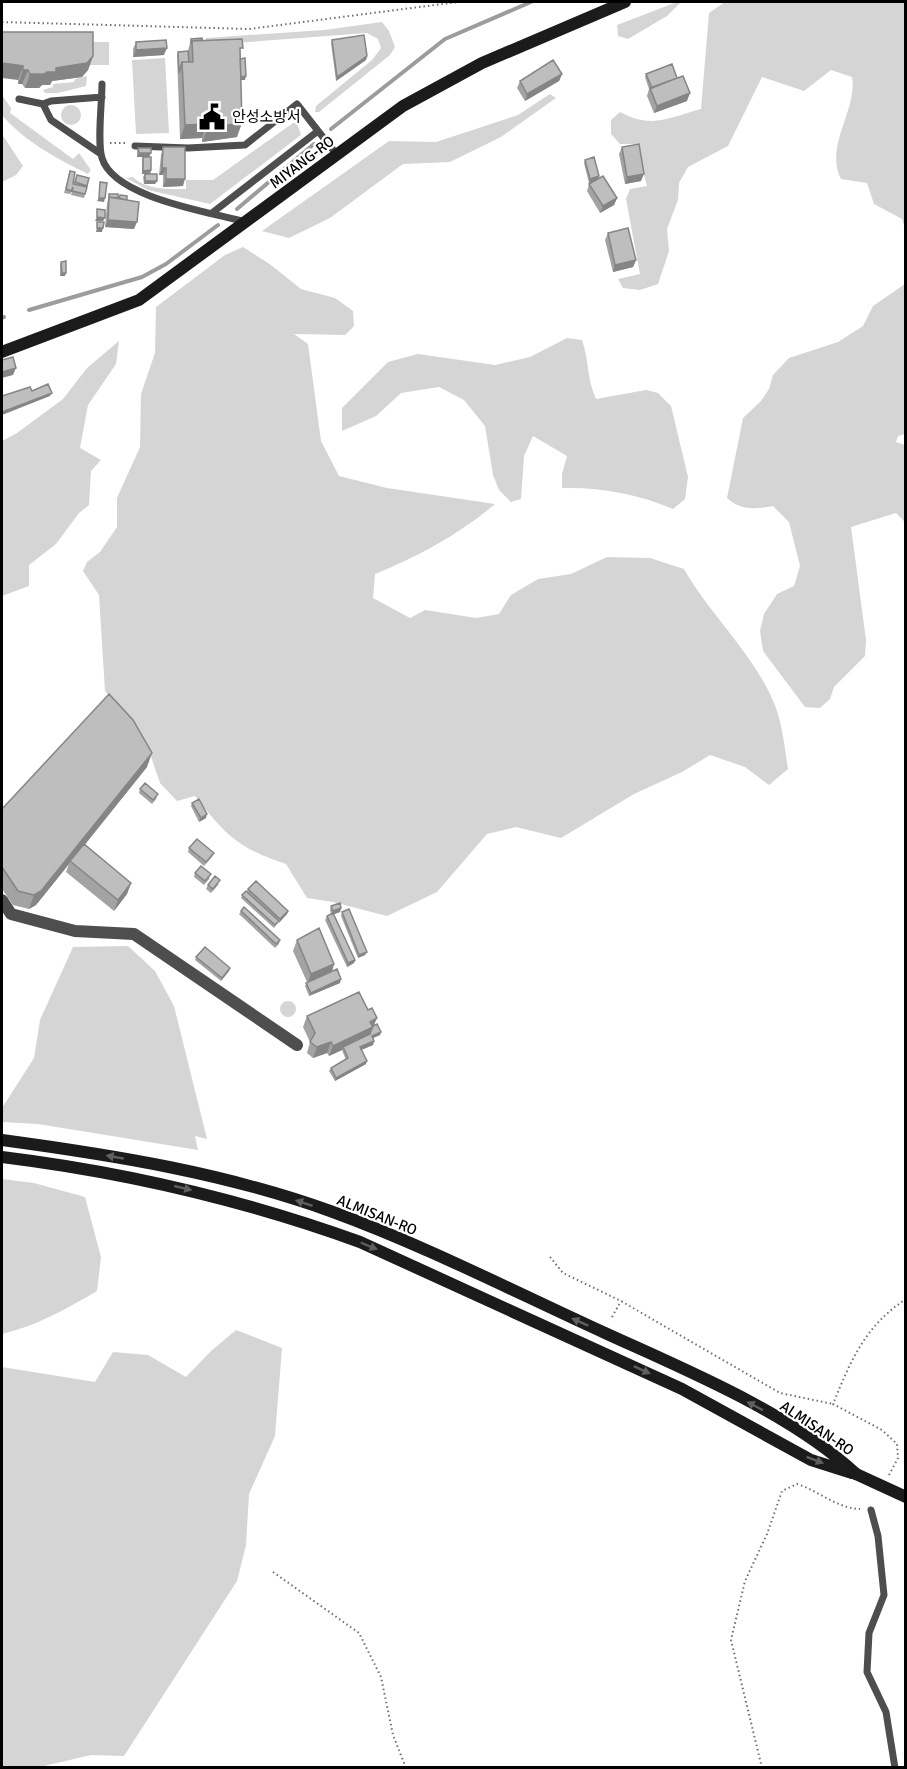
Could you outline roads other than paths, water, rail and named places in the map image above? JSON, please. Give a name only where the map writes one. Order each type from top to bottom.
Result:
[{"type":"main road","name":"MIYANG-RO","points":[[2,352],[139,300],[403,106],[441,83],[625,2]]},
{"type":"main road","name":"ALMISAN-RO","points":[[2,1140],[151,1163],[215,1177],[332,1212],[446,1260],[688,1371],[778,1418],[839,1458],[856,1474]]},
{"type":"main road","name":"ALMISAN-RO","points":[[2,1157],[66,1165],[183,1188],[289,1217],[360,1242],[682,1389],[811,1460],[856,1474]]},
{"type":"main road","points":[[856,1474],[906,1497]]},
{"type":"street","points":[[2,900],[11,914],[75,931],[134,934],[297,1045]]},
{"type":"lane","points":[[102,84],[101,154],[110,174],[142,194],[246,222]]},
{"type":"lane","points":[[19,99],[43,104],[51,100],[102,97]]},
{"type":"lane","points":[[43,104],[51,120],[101,154]]},
{"type":"lane","points":[[135,146],[188,148],[245,145],[297,104],[337,155]]},
{"type":"lane","points":[[212,213],[318,130]]},
{"type":"lane","points":[[871,1510],[878,1536],[884,1595],[869,1632],[867,1672],[886,1712],[895,1767]]},
{"type":"waterway","points":[[331,129],[445,39],[531,2]]},
{"type":"waterway","points":[[237,209],[314,144]]},
{"type":"waterway","points":[[29,310],[142,277],[166,264],[218,225]]},
{"type":"place","name":"안성소방서","points":[[212,117]]}]
